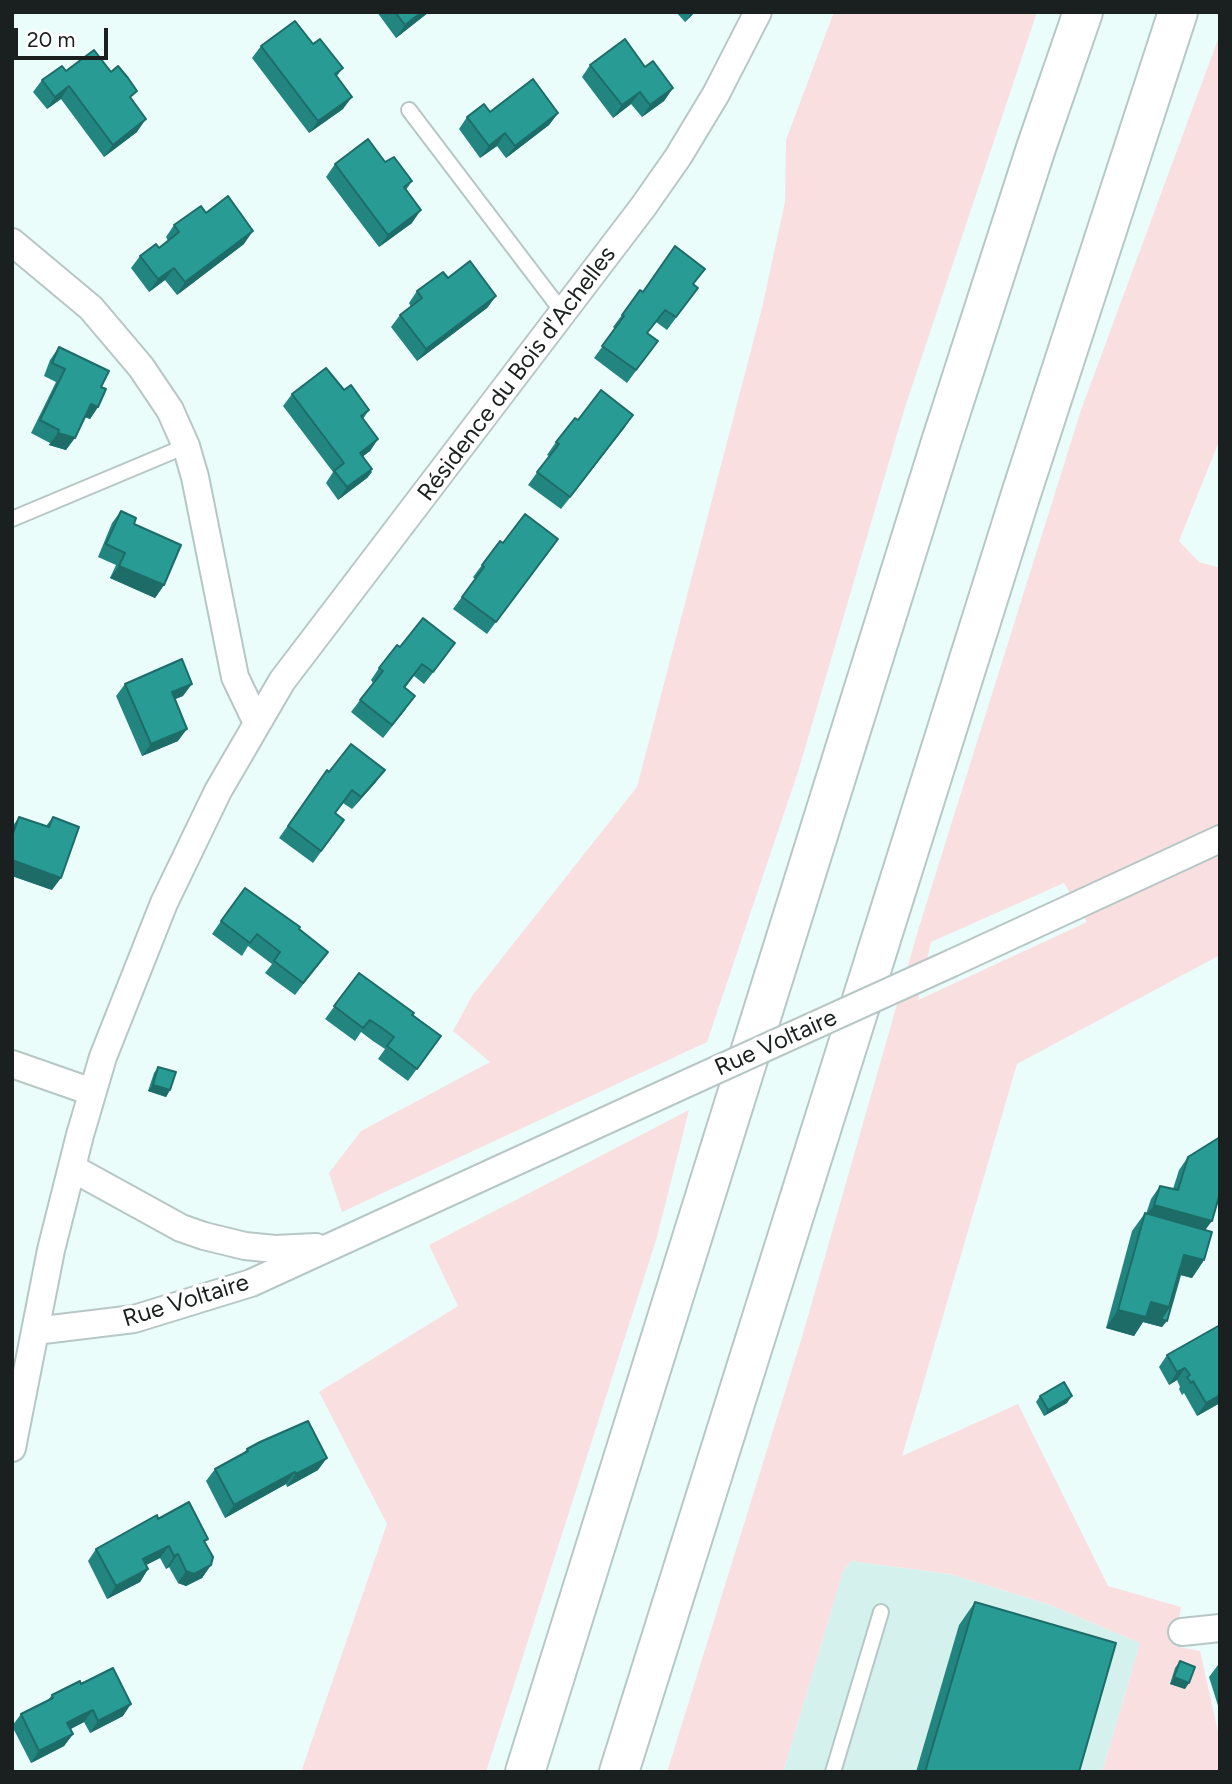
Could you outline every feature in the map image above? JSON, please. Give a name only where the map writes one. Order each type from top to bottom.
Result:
[{"type":"highway","points":[[525,1772],[933,468],[1036,148],[1083,12]]},
{"type":"highway","points":[[619,1772],[1021,494],[1178,12]]},
{"type":"street","name":"Résidence du Bois d'Achelles","points":[[12,1448],[51,1250],[92,1092],[115,1024],[164,903],[212,803],[282,681],[564,314],[678,157],[734,63],[758,12]]},
{"type":"street","points":[[12,242],[91,308],[157,387],[170,410],[186,446],[195,477],[235,677],[257,723]]},
{"type":"street","name":"Rue Voltaire","points":[[35,1331],[134,1319],[251,1283],[1220,839]]},
{"type":"street","points":[[12,1064],[92,1092]]},
{"type":"street","name":"Rue Voltaire","points":[[72,1168],[181,1228],[223,1242],[275,1249],[331,1246]]},
{"type":"street","points":[[1182,1632],[1220,1628]]},
{"type":"lane","points":[[409,110],[564,314]]},
{"type":"lane","points":[[12,519],[186,446]]},
{"type":"lane","points":[[833,1772],[881,1612]]},
{"type":"shaded area","points":[[834,12],[1037,12],[905,407],[798,772],[707,1042],[342,1212],[329,1173],[361,1131],[490,1062],[453,1031],[472,996],[637,787],[762,308],[785,202],[786,140]]},
{"type":"shaded area","points":[[1220,34],[1220,439],[1179,541],[1199,562],[1220,568],[1220,955],[1017,1064],[902,1456],[1018,1404],[1108,1586],[1181,1607],[1174,1646],[1200,1651],[1220,1741],[1220,1772],[1102,1772],[1140,1643],[1048,1604],[950,1574],[851,1561],[843,1571],[783,1772],[667,1772],[802,1337],[919,927],[1081,410]],"holes":[[[1064,883],[1087,922],[918,1000],[931,942]]]},
{"type":"shaded area","points":[[689,1110],[657,1237],[486,1772],[301,1772],[387,1524],[319,1392],[458,1306],[429,1245]]},
{"type":"shaded area","points":[[851,1561],[950,1574],[1048,1604],[1140,1643],[1102,1772],[783,1772],[843,1571]]},
{"type":"building","points":[[395,12],[422,12],[405,25]]},
{"type":"building","points":[[295,21],[313,44],[320,39],[343,68],[335,74],[352,97],[318,121],[261,46]]},
{"type":"building","points":[[625,39],[645,67],[653,61],[673,88],[650,105],[640,92],[622,105],[590,65]]},
{"type":"building","points":[[94,50],[111,72],[118,66],[128,78],[137,91],[130,97],[146,119],[113,145],[69,86],[55,97],[42,80],[62,66],[66,71]]},
{"type":"building","points":[[533,79],[558,113],[515,146],[505,133],[489,146],[467,117],[484,104],[490,112]]},
{"type":"building","points":[[368,139],[385,162],[394,157],[412,181],[404,187],[421,210],[388,235],[335,164]]},
{"type":"building","points":[[228,196],[253,231],[185,282],[174,268],[158,279],[140,256],[156,244],[159,248],[179,232],[174,225],[201,206],[206,213]]},
{"type":"building","points":[[675,246],[705,269],[693,284],[698,288],[676,317],[665,310],[647,333],[658,341],[636,370],[602,346],[640,290],[643,292]]},
{"type":"building","points":[[470,261],[496,296],[426,349],[400,315],[422,298],[417,291],[443,272],[448,278]]},
{"type":"building","points":[[59,347],[109,371],[101,387],[106,389],[98,407],[91,404],[75,438],[58,433],[59,430],[40,420],[65,369],[52,363]]},
{"type":"building","points":[[326,368],[344,390],[351,385],[369,410],[361,416],[378,439],[360,453],[372,469],[347,487],[334,471],[344,463],[292,394]]},
{"type":"building","points":[[601,390],[633,415],[570,497],[537,472],[559,444],[556,442],[575,418],[578,420]]},
{"type":"building","points":[[121,511],[136,518],[134,524],[181,545],[164,585],[119,566],[125,553],[106,544]]},
{"type":"building","points":[[525,514],[558,539],[496,622],[462,597],[500,541],[503,543]]},
{"type":"building","points":[[423,618],[455,643],[433,672],[422,664],[404,687],[415,696],[392,725],[360,700],[383,671],[379,668]]},
{"type":"building","points":[[182,659],[192,684],[172,692],[187,729],[151,744],[125,684]]},
{"type":"building","points":[[351,744],[385,770],[361,797],[352,790],[335,813],[344,820],[321,851],[288,826],[327,770],[329,772]]},
{"type":"building","points":[[19,817],[49,827],[53,817],[79,827],[61,878],[12,860],[12,836]]},
{"type":"building","points":[[245,888],[300,927],[299,929],[328,952],[303,983],[274,961],[280,952],[257,934],[250,943],[221,921]]},
{"type":"building","points":[[359,973],[441,1036],[417,1069],[387,1046],[394,1037],[370,1020],[363,1028],[334,1006]]},
{"type":"building","points":[[158,1067],[176,1072],[170,1090],[153,1085]]},
{"type":"building","points":[[1220,1137],[1220,1193],[1212,1221],[1154,1205],[1160,1186],[1178,1190],[1188,1157]]},
{"type":"building","points":[[1145,1213],[1212,1232],[1204,1260],[1184,1255],[1169,1307],[1151,1302],[1146,1317],[1118,1310]]},
{"type":"building","points":[[1180,1268],[1167,1321],[1161,1319],[1169,1307]]},
{"type":"building","points":[[1220,1325],[1220,1395],[1206,1403],[1193,1381],[1191,1383],[1187,1377],[1190,1375],[1185,1368],[1177,1372],[1167,1355]]},
{"type":"building","points":[[1064,1382],[1072,1396],[1048,1410],[1040,1396]]},
{"type":"building","points":[[308,1421],[327,1458],[234,1505],[215,1469],[260,1442]]},
{"type":"building","points":[[189,1502],[208,1539],[204,1541],[213,1557],[211,1565],[194,1574],[186,1571],[178,1554],[174,1556],[169,1546],[143,1559],[148,1569],[116,1586],[96,1549],[157,1515],[158,1519]]},
{"type":"building","points":[[975,1602],[1116,1643],[1079,1772],[925,1772]]},
{"type":"building","points":[[1180,1661],[1195,1667],[1189,1683],[1174,1677]]},
{"type":"building","points":[[113,1668],[131,1704],[98,1721],[93,1710],[80,1716],[67,1723],[73,1734],[39,1751],[21,1714],[80,1681],[81,1684]]}]
